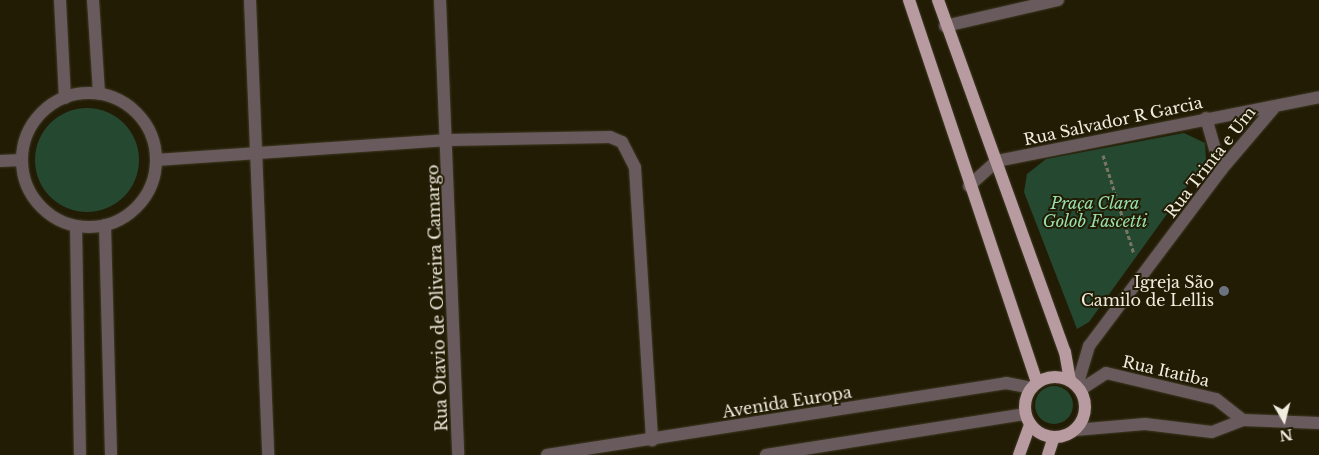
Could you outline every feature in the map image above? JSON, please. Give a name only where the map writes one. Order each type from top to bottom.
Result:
[{"type":"main road","points":[[909,0],[1035,385],[1019,455]]},
{"type":"main road","points":[[938,0],[945,26],[996,161],[1076,385],[1086,406],[1075,430],[1054,437]]},
{"type":"main road","points":[[1035,385],[1053,377],[1076,385]]},
{"type":"main road","points":[[1028,419],[1054,437]]},
{"type":"main road","points":[[1048,455],[1054,437]]},
{"type":"street","points":[[60,0],[65,98]]},
{"type":"street","points":[[93,0],[99,94]]},
{"type":"street","points":[[250,0],[259,150],[268,455]]},
{"type":"street","name":"Rua Otavio de Oliveira Camargo","points":[[440,0],[448,140],[458,455]]},
{"type":"street","points":[[945,26],[1058,0]]},
{"type":"street","points":[[99,94],[135,111],[148,127],[156,160],[151,187],[140,204],[105,225],[76,226],[46,213],[33,198],[21,160],[25,137],[36,117],[65,98],[99,94]]},
{"type":"street","name":"Rua Salvador R Garcia","points":[[996,161],[1206,118],[1273,109],[1319,97]]},
{"type":"street","name":"Rua Trinta e Um","points":[[1076,385],[1089,346],[1221,170],[1273,109]]},
{"type":"street","points":[[1206,118],[1221,170]]},
{"type":"street","name":"Rua Otavio de Oliveira Camargo","points":[[156,160],[259,150],[448,140],[610,137],[622,142],[635,168],[652,440]]},
{"type":"street","points":[[0,162],[21,160]]},
{"type":"street","points":[[969,186],[996,161]]},
{"type":"street","points":[[105,225],[111,455]]},
{"type":"street","points":[[76,226],[80,455]]},
{"type":"street","name":"Rua Itatiba","points":[[1076,385],[1106,373],[1216,399],[1243,420]]},
{"type":"street","name":"Avenida Europa","points":[[547,455],[1006,383],[1035,385]]},
{"type":"street","points":[[766,455],[1028,419]]},
{"type":"street","points":[[1075,430],[1145,424],[1212,432],[1243,420],[1319,423]]},
{"type":"path","points":[[1102,149],[1134,254]]},
{"type":"green space","points":[[87,108],[107,112],[124,123],[135,140],[139,160],[135,180],[124,197],[107,208],[87,212],[67,208],[50,197],[39,180],[35,160],[39,140],[50,123],[67,112]]},
{"type":"green space","name":"Praça Clara Golob Fascetti","points":[[1184,133],[1205,143],[1206,160],[1089,322],[1077,329],[1024,192],[1027,174],[1046,159]]},
{"type":"green space","points":[[1054,386],[1061,387],[1067,392],[1072,398],[1072,412],[1067,418],[1061,423],[1054,424],[1047,423],[1041,418],[1036,412],[1035,405],[1036,398],[1041,392],[1047,387]]},
{"type":"place","name":"Igreja São Camilo de Lellis","points":[[1224,291]]}]
